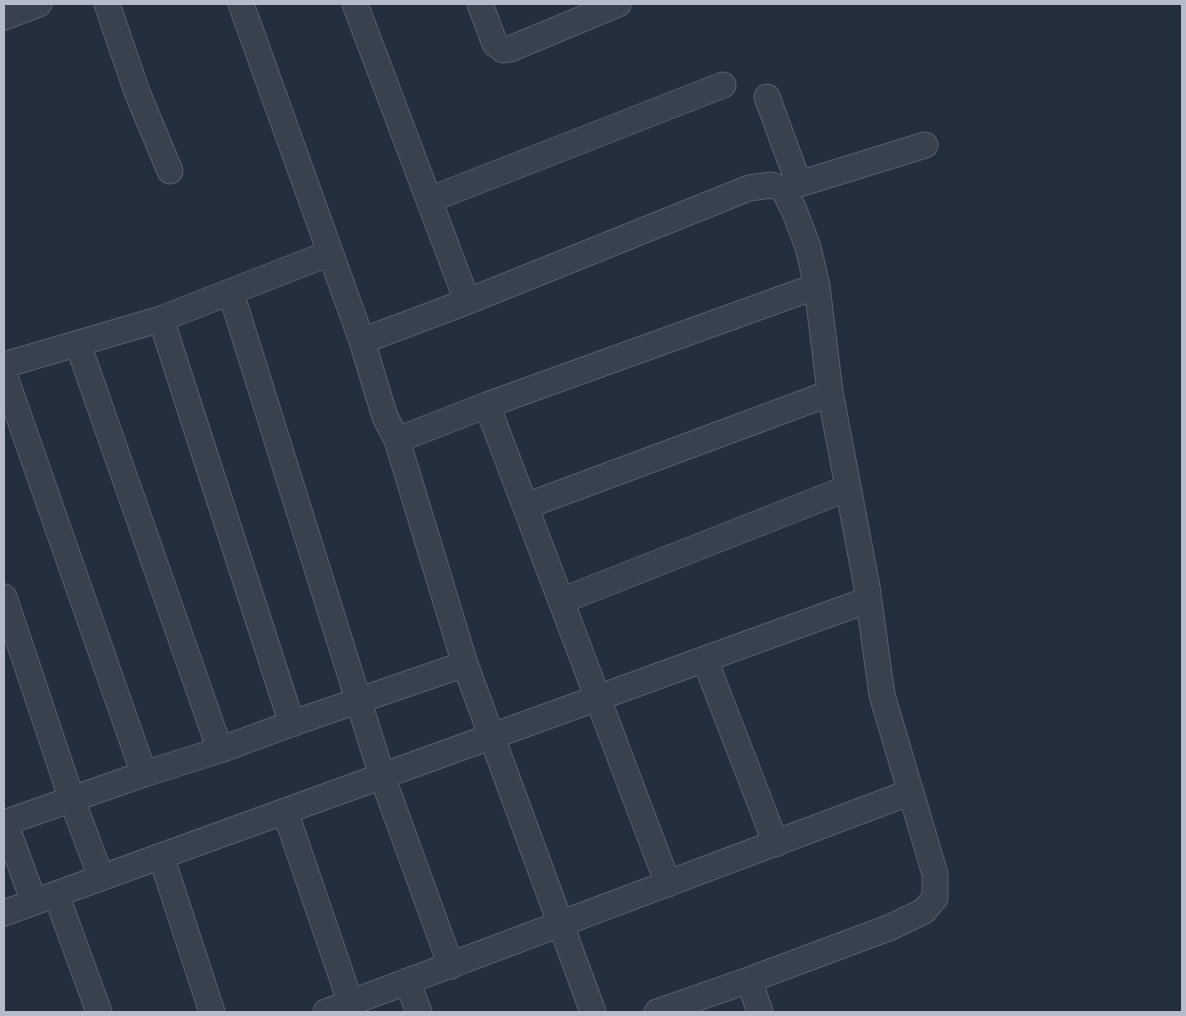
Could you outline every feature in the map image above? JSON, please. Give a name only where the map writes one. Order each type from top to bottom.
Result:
[{"type":"street","points":[[4,17],[39,4]]},
{"type":"street","points":[[107,4],[137,92],[170,171]]},
{"type":"street","points":[[242,4],[362,341],[385,417],[397,440],[466,664],[593,1012]]},
{"type":"street","points":[[355,4],[466,302]]},
{"type":"street","points":[[480,4],[495,44],[503,50],[510,49],[618,4]]},
{"type":"street","points":[[429,200],[723,85]]},
{"type":"street","points":[[657,1012],[749,980],[892,926],[924,911],[936,898],[935,874],[882,695],[868,600],[830,392],[817,286],[808,247],[794,210],[791,187],[767,97]]},
{"type":"street","points":[[362,341],[466,302],[749,188],[771,185],[791,187],[925,145]]},
{"type":"street","points":[[4,365],[161,319],[330,253]]},
{"type":"street","points":[[397,440],[488,405],[817,286]]},
{"type":"street","points":[[231,293],[382,776],[451,966]]},
{"type":"street","points":[[161,319],[292,724]]},
{"type":"street","points":[[78,344],[220,750]]},
{"type":"street","points":[[4,374],[144,774]]},
{"type":"street","points":[[526,506],[830,392]]},
{"type":"street","points":[[488,405],[668,884]]},
{"type":"street","points":[[561,601],[848,488]]},
{"type":"street","points":[[4,597],[72,800],[101,877]]},
{"type":"street","points":[[4,912],[868,600]]},
{"type":"street","points":[[704,660],[776,844]]},
{"type":"street","points":[[99,1012],[45,898],[4,823],[466,664]]},
{"type":"street","points":[[326,1012],[911,792]]},
{"type":"street","points":[[285,811],[351,1004]]},
{"type":"street","points":[[161,856],[212,1012]]},
{"type":"street","points":[[749,980],[760,1012]]},
{"type":"street","points":[[407,981],[419,1012]]}]
